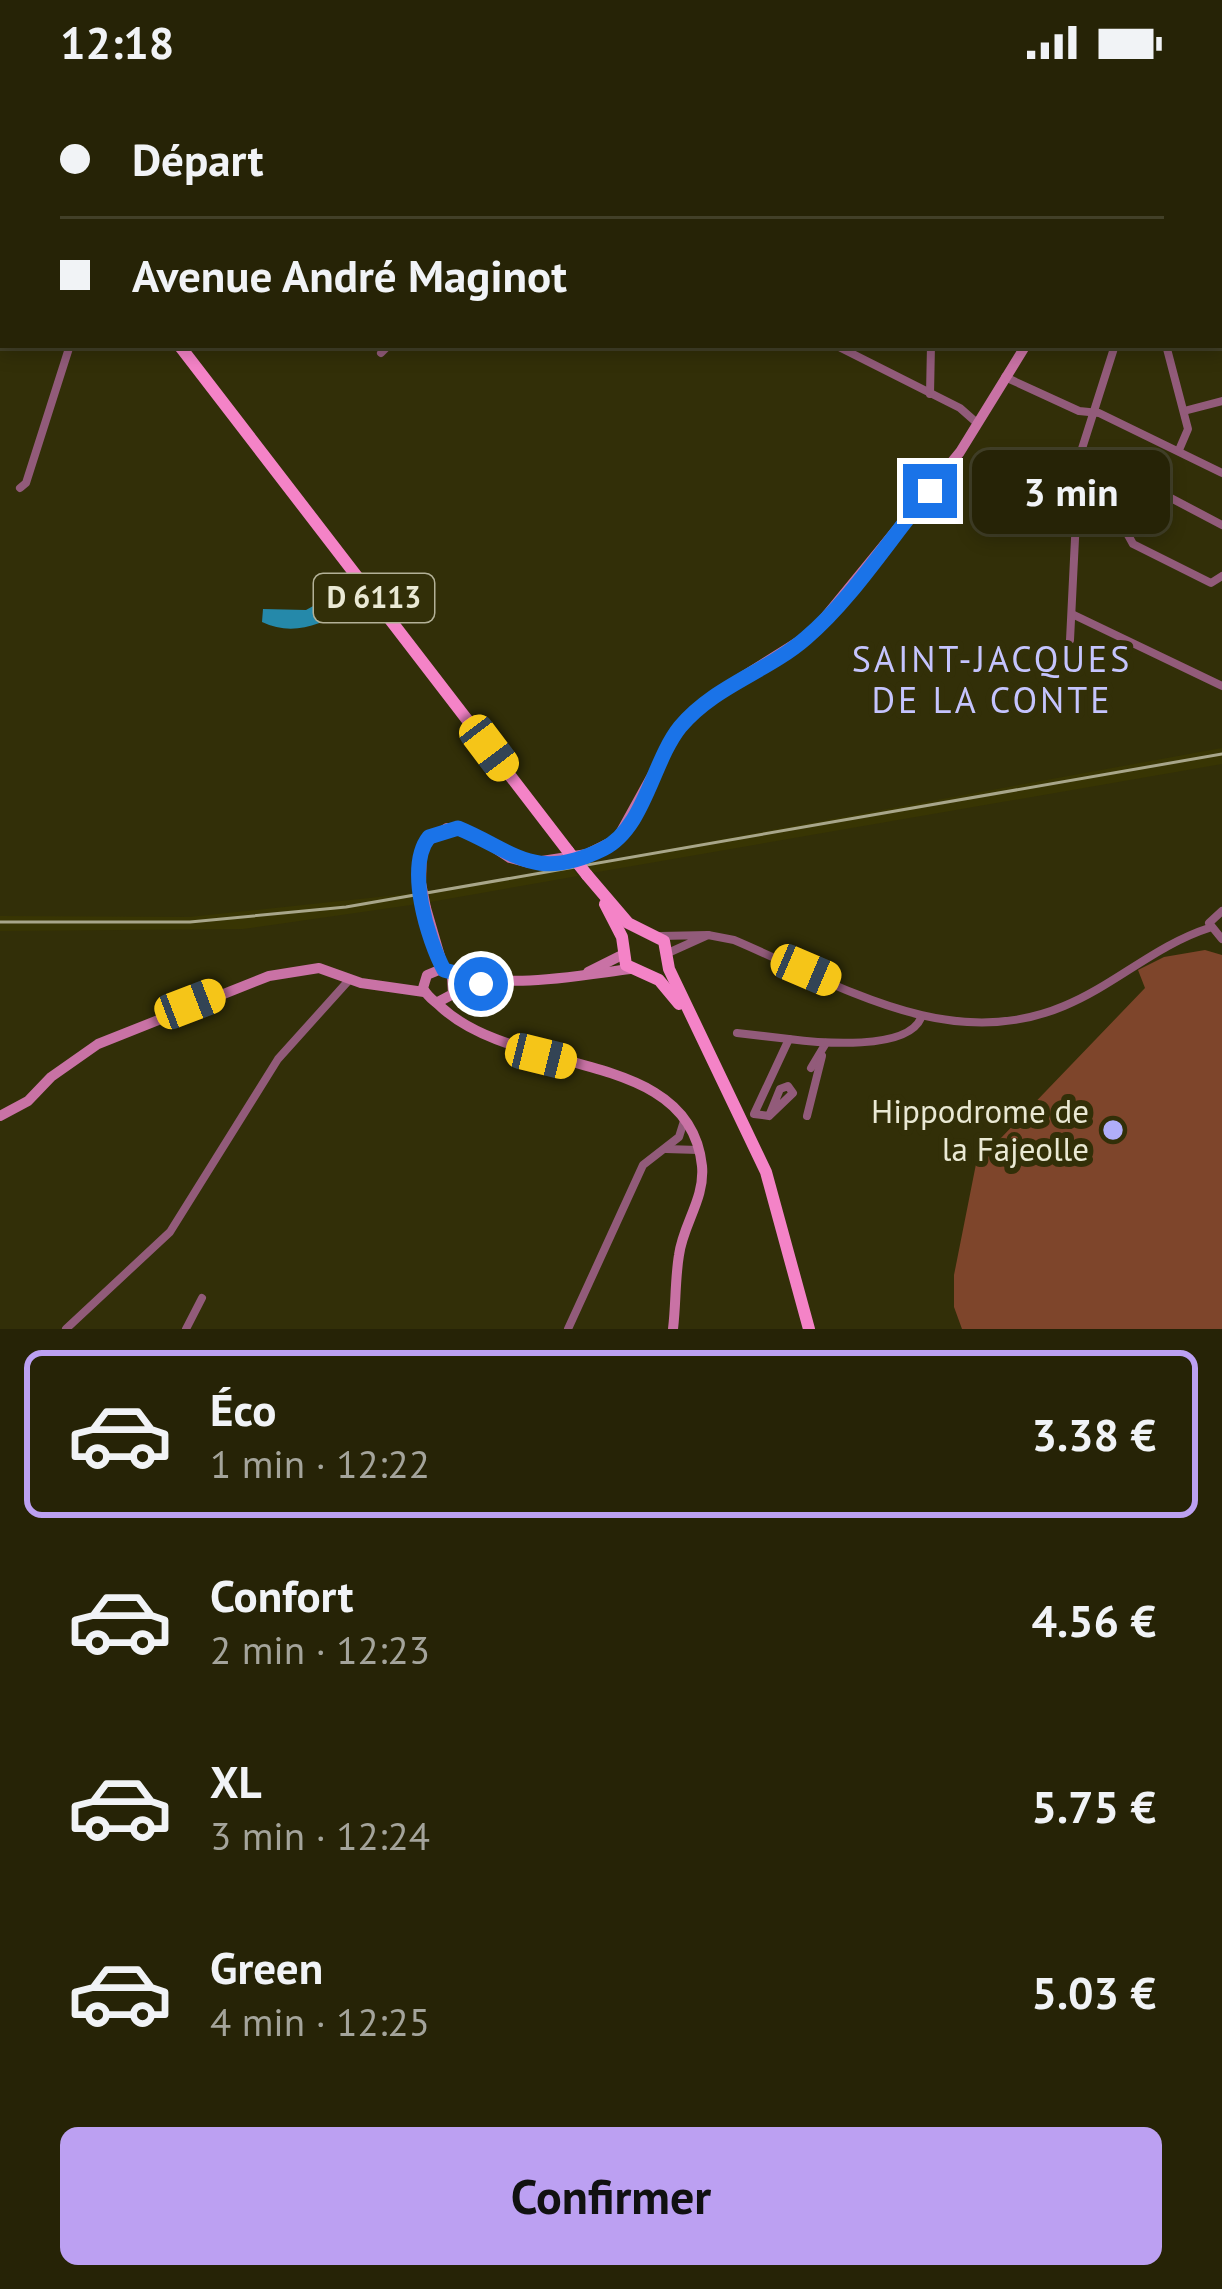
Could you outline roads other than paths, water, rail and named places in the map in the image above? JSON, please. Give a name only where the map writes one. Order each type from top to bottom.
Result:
[{"type":"main road","name":"D 6113","points":[[181,348],[568,851],[628,923],[642,930]]},
{"type":"main road","name":"D 6113","points":[[587,875],[623,951]]},
{"type":"main road","points":[[691,1019],[666,987],[630,969],[623,951],[642,930],[660,936],[691,1019],[766,1172],[809,1329]]},
{"type":"main road","points":[[648,975],[667,956]]},
{"type":"street","points":[[20,488],[26,483],[69,348]]},
{"type":"street","points":[[381,353],[386,348]]},
{"type":"street","points":[[841,348],[972,413]]},
{"type":"street","points":[[930,394],[931,348]]},
{"type":"street","points":[[673,1329],[678,1256],[702,1182],[700,1151],[691,1141],[684,1117],[640,1082],[515,1050],[468,1028],[435,978],[421,883],[422,845],[447,828],[475,835],[510,858],[529,863],[587,854],[617,839],[686,720],[715,694],[812,633],[930,491],[972,413],[1023,348]]},
{"type":"street","points":[[1070,640],[1077,478],[1089,414],[1114,348]]},
{"type":"street","points":[[1167,348],[1188,433],[1179,451]]},
{"type":"street","points":[[1004,376],[1089,414],[1099,413],[1222,472]]},
{"type":"street","points":[[1184,411],[1222,401]]},
{"type":"street","points":[[1077,478],[1135,484],[1222,524]]},
{"type":"street","points":[[1135,484],[1128,535],[1133,544],[1210,583],[1222,576]]},
{"type":"street","points":[[1074,615],[1222,686]]},
{"type":"street","points":[[1209,928],[1211,917],[1222,911]]},
{"type":"street","points":[[1209,928],[1222,939]]},
{"type":"street","points":[[660,936],[734,940],[921,1018],[966,1025],[1043,1013],[1209,928]]},
{"type":"street","points":[[667,956],[708,935]]},
{"type":"street","points":[[574,979],[623,951]]},
{"type":"street","points":[[0,1116],[28,1101],[85,1050],[166,1013],[292,971],[319,968],[389,987],[435,978],[488,982],[574,979],[630,969]]},
{"type":"street","points":[[435,978],[448,997]]},
{"type":"street","points":[[66,1329],[170,1232],[278,1059],[350,979]]},
{"type":"street","points":[[448,997],[488,982]]},
{"type":"street","points":[[737,1033],[826,1043],[900,1037],[914,1031],[921,1018]]},
{"type":"street","points":[[769,1116],[754,1114],[789,1040]]},
{"type":"street","points":[[807,1116],[826,1043]]},
{"type":"street","points":[[811,1068],[822,1056]]},
{"type":"street","points":[[568,1329],[644,1165],[680,1137],[684,1117]]},
{"type":"street","points":[[680,1137],[691,1141]]},
{"type":"street","points":[[659,1151],[691,1141]]},
{"type":"street","points":[[187,1329],[202,1298]]},
{"type":"water","points":[[335,594],[346,610],[326,621],[294,629],[262,622],[263,609],[306,610]]},
{"type":"railway","points":[[0,922],[190,922],[346,907],[1222,754]]},
{"type":"place","name":"Hippodrome de la Fajeolle","points":[[1113,1130]]},
{"type":"district","name":"SAINT-JACQUES DE LA CONTE","points":[[992,680]]}]
